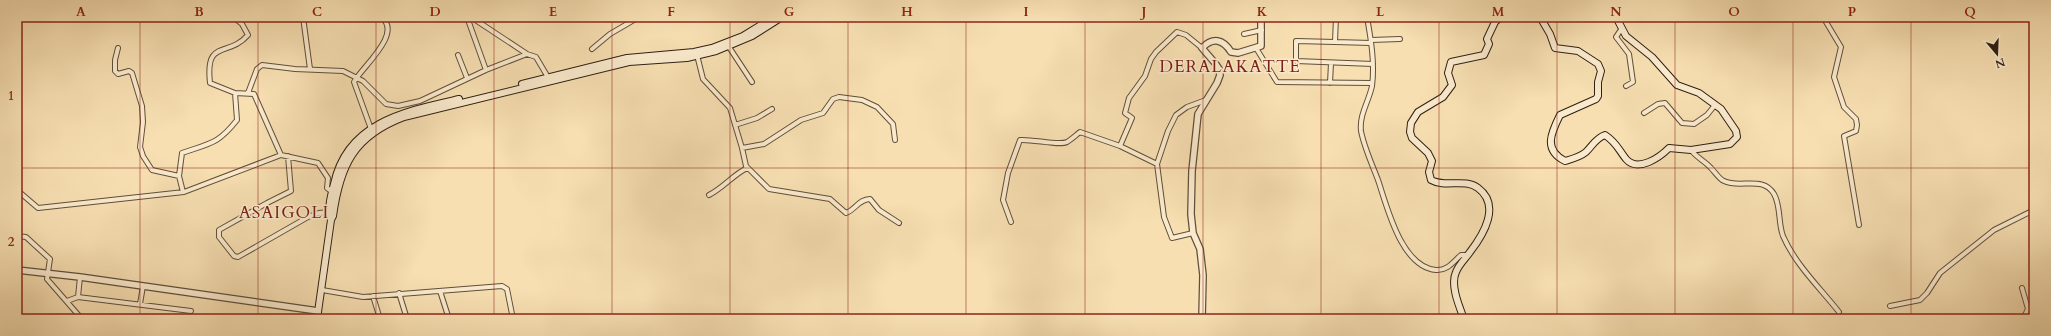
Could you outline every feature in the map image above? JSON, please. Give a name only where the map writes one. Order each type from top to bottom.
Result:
[{"type":"main road","points":[[697,54],[743,36],[774,17]]},
{"type":"main road","points":[[317,319],[331,220],[333,216],[334,193],[352,153],[368,136],[383,126],[417,114],[627,58],[697,54],[729,47],[752,36],[782,17]]},
{"type":"main road","points":[[1464,319],[1455,290],[1455,273],[1468,255],[1489,220],[1488,200],[1477,187],[1469,184],[1440,184],[1431,180],[1429,172],[1432,161],[1428,153],[1412,138],[1410,132],[1411,123],[1418,112],[1443,97],[1448,92],[1452,85],[1448,73],[1451,62],[1484,55],[1489,44],[1487,39],[1490,32],[1501,17]]},
{"type":"main road","points":[[1540,17],[1550,34],[1555,48],[1578,52],[1598,64],[1601,71],[1598,82],[1598,96],[1596,99],[1560,115],[1553,129],[1551,141],[1554,155],[1565,161],[1575,158],[1584,153],[1599,137],[1606,135],[1618,145],[1627,160],[1637,164],[1651,160],[1670,148],[1691,150],[1730,144],[1737,137],[1736,131],[1715,105],[1699,93],[1677,85],[1652,57],[1626,36],[1616,17]]},
{"type":"main road","points":[[331,220],[330,212],[337,172],[348,152],[358,139],[371,129],[393,117],[413,110],[549,80]]},
{"type":"street","points":[[179,17],[190,17]]},
{"type":"street","points":[[233,17],[242,24],[248,35],[244,40],[215,53],[209,61],[208,72],[210,83],[235,93],[254,94],[281,155]]},
{"type":"street","points":[[303,17],[310,69]]},
{"type":"street","points":[[371,129],[354,82],[380,51],[387,33],[384,20],[381,17]]},
{"type":"street","points":[[467,17],[486,70]]},
{"type":"street","points":[[471,17],[527,54],[536,57],[549,80]]},
{"type":"street","points":[[592,49],[610,34],[639,17]]},
{"type":"street","points":[[1202,48],[1209,42],[1215,40],[1226,44],[1231,52],[1238,53],[1261,46],[1261,17]]},
{"type":"street","points":[[1335,42],[1336,17]]},
{"type":"street","points":[[1366,17],[1371,42],[1373,64],[1372,83],[1362,121],[1363,139],[1388,212],[1403,244],[1421,265],[1436,270],[1448,268],[1461,255],[1468,255]]},
{"type":"street","points":[[1823,17],[1841,47],[1834,77],[1844,107],[1856,119],[1856,131],[1844,136],[1859,224]]},
{"type":"street","points":[[1622,28],[1616,37],[1628,54],[1633,82],[1626,86]]},
{"type":"street","points":[[1244,34],[1262,30]]},
{"type":"street","points":[[1120,146],[1132,118],[1124,113],[1129,98],[1144,76],[1156,52],[1177,32],[1186,35],[1202,48],[1215,63],[1220,75],[1217,83],[1198,114],[1192,171],[1191,214],[1193,233],[1200,249],[1203,275],[1202,319]]},
{"type":"street","points":[[1373,64],[1296,61],[1296,41],[1371,42],[1400,39]]},
{"type":"street","points":[[729,47],[752,82]]},
{"type":"street","points":[[118,48],[115,60],[115,71],[118,74],[129,71],[132,73],[142,106],[143,122],[140,143],[143,156],[152,170],[179,176]]},
{"type":"street","points":[[1256,48],[1277,82],[1372,83]]},
{"type":"street","points":[[248,93],[257,70],[262,65],[295,69],[343,71],[363,81],[386,104],[398,106],[420,101],[467,78],[527,54]]},
{"type":"street","points":[[697,54],[703,79],[730,108],[746,166],[748,168],[737,173],[718,190],[709,195]]},
{"type":"street","points":[[458,55],[467,78]]},
{"type":"street","points":[[1330,83],[1331,63]]},
{"type":"street","points":[[182,192],[179,176],[182,153],[216,141],[224,136],[237,120],[235,93]]},
{"type":"street","points":[[742,148],[764,144],[801,120],[823,113],[833,99],[839,97],[862,100],[877,107],[893,124],[894,140]]},
{"type":"street","points":[[1193,233],[1172,238],[1164,217],[1157,164],[1168,131],[1176,115],[1187,107],[1206,100]]},
{"type":"street","points":[[1644,113],[1658,104],[1665,103],[1682,123],[1694,124],[1707,115],[1715,105]]},
{"type":"street","points":[[735,125],[757,118],[772,109]]},
{"type":"street","points":[[1011,222],[1003,200],[1008,173],[1020,140],[1040,140],[1060,143],[1067,142],[1080,132],[1120,146],[1157,164]]},
{"type":"street","points":[[1691,150],[1695,156],[1710,166],[1722,181],[1736,185],[1754,182],[1769,189],[1774,194],[1780,226],[1789,247],[1839,312]]},
{"type":"street","points":[[17,190],[38,208],[182,192],[281,155],[318,163],[328,178],[327,188],[334,193]]},
{"type":"street","points":[[288,156],[291,191],[219,230],[219,237],[234,256],[238,257],[308,218],[319,213],[330,212]]},
{"type":"street","points":[[746,166],[769,189],[830,199],[846,213],[850,212],[861,201],[870,199],[879,210],[899,223]]},
{"type":"street","points":[[1890,306],[1920,300],[1928,293],[1940,273],[1994,230],[2034,210]]},
{"type":"street","points":[[17,236],[26,237],[50,259],[47,279],[82,318]]},
{"type":"street","points":[[17,270],[47,275],[80,277],[318,311]]},
{"type":"street","points":[[2034,275],[2034,285]]},
{"type":"street","points":[[78,297],[80,277]]},
{"type":"street","points":[[140,304],[143,286]]},
{"type":"street","points":[[322,290],[363,297],[502,286],[507,289],[514,319]]},
{"type":"street","points":[[2022,288],[2028,309],[2023,319]]},
{"type":"street","points":[[440,291],[449,319]]},
{"type":"street","points":[[399,294],[407,319]]},
{"type":"street","points":[[373,296],[380,319]]},
{"type":"street","points":[[67,301],[78,297],[190,311]]},
{"type":"district","name":"DERALAKATTE","points":[[1230,66]]},
{"type":"district","name":"ASAIGOLI","points":[[284,212]]}]
